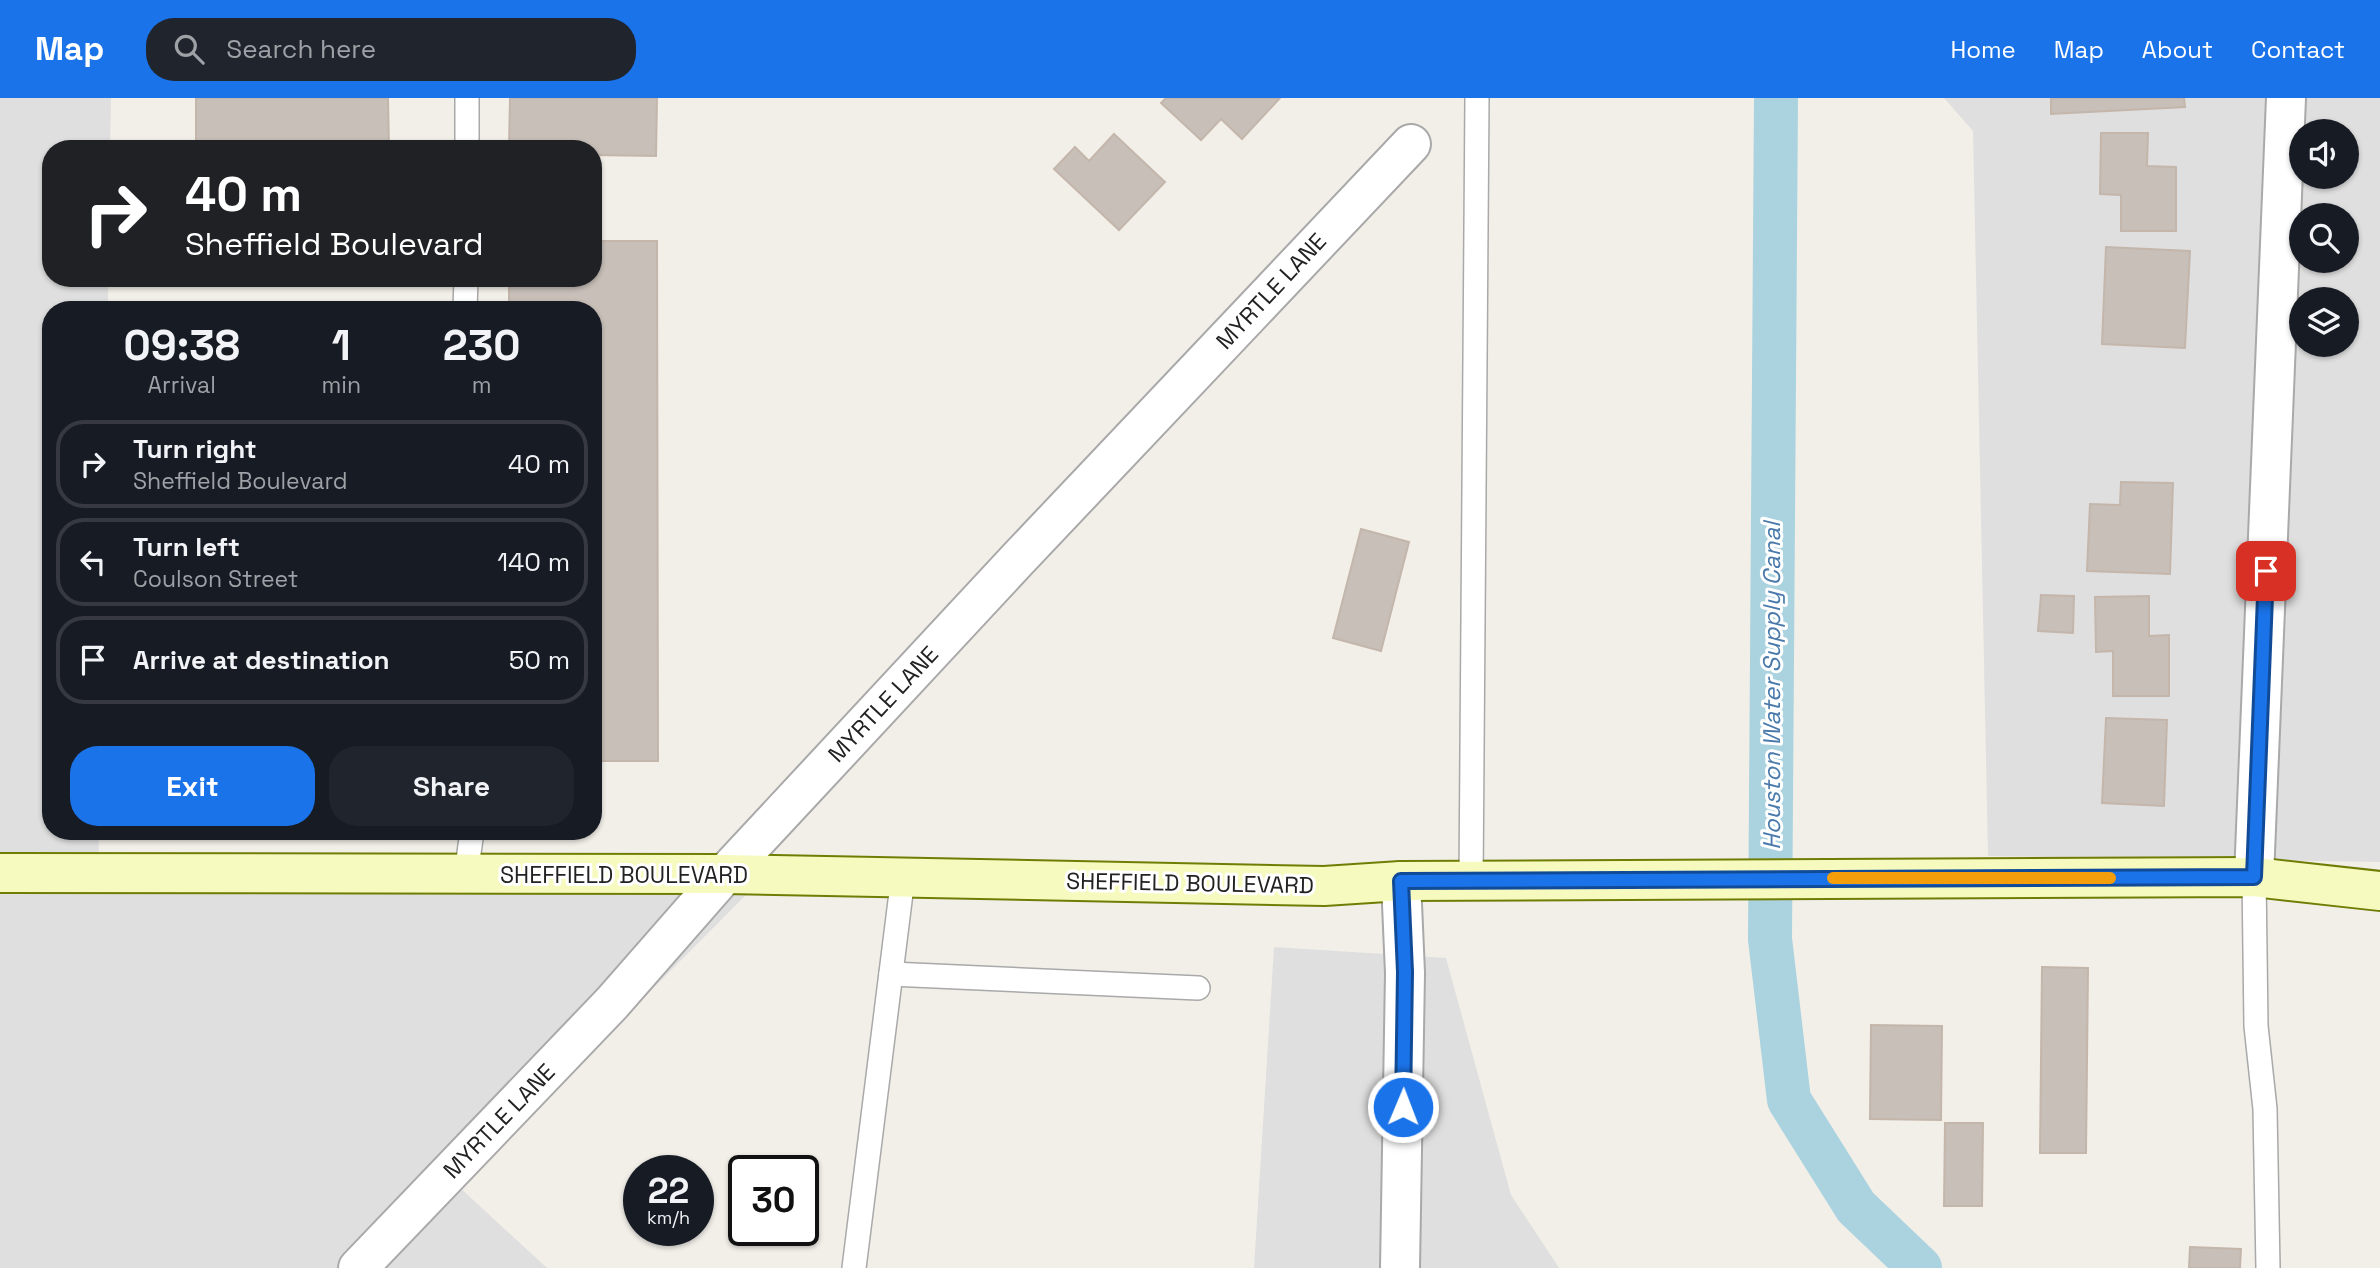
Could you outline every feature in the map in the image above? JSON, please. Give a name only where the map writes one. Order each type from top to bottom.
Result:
[{"type":"street","points":[[2254,877],[2286,98]]},
{"type":"street","name":"MYRTLE LANE","points":[[358,1268],[612,1003],[725,874],[1018,559],[1411,144]]},
{"type":"street","name":"SHEFFIELD BOULEVARD","points":[[0,873],[725,874],[1324,886],[1401,881],[2254,877],[2380,891]]},
{"type":"street","points":[[1400,1268],[1405,972],[1401,881]]},
{"type":"lane","points":[[467,98],[467,140]]},
{"type":"lane","points":[[1471,882],[1477,98]]},
{"type":"lane","points":[[466,875],[471,840]]},
{"type":"lane","points":[[855,1268],[903,877]]},
{"type":"lane","points":[[2254,877],[2256,1026],[2265,1109],[2268,1268]]},
{"type":"lane","points":[[891,974],[1198,988]]},
{"type":"shaded area","points":[[0,98],[111,98],[110,140],[42,140],[42,287],[108,287],[108,301],[42,301],[42,840],[99,840],[98,893],[755,886],[457,1185],[547,1268],[0,1268]]},
{"type":"shaded area","points":[[1944,98],[2380,98],[2380,862],[1988,856],[1973,131]]},
{"type":"shaded area","points":[[1274,947],[1446,958],[1511,1195],[1559,1268],[1254,1268]]},
{"type":"building","points":[[196,98],[388,98],[389,140],[196,140]]},
{"type":"building","points":[[510,98],[657,98],[656,156],[602,155],[602,140],[509,140]]},
{"type":"building","points":[[1166,98],[1280,98],[1242,139],[1221,119],[1201,140],[1161,103]]},
{"type":"building","points":[[2051,98],[2184,98],[2185,107],[2051,114]]},
{"type":"building","points":[[2101,133],[2148,133],[2147,166],[2176,167],[2176,231],[2121,231],[2121,195],[2100,194]]},
{"type":"building","points":[[1114,134],[1165,182],[1119,230],[1054,169],[1075,147],[1089,161]]},
{"type":"building","points":[[602,241],[657,241],[658,761],[602,761],[602,301],[509,301],[509,287],[602,287]]},
{"type":"building","points":[[2106,247],[2190,251],[2185,348],[2102,344]]},
{"type":"building","points":[[2121,482],[2173,483],[2170,574],[2087,571],[2090,504],[2120,505]]},
{"type":"building","points":[[1361,529],[1409,542],[1381,651],[1333,638]]},
{"type":"building","points":[[2041,595],[2074,596],[2073,633],[2038,631]]},
{"type":"building","points":[[2149,596],[2149,636],[2169,635],[2169,696],[2113,696],[2113,651],[2096,652],[2095,597]]},
{"type":"building","points":[[2106,718],[2167,720],[2164,806],[2102,803]]},
{"type":"building","points":[[2042,967],[2088,968],[2086,1153],[2040,1153]]},
{"type":"building","points":[[1871,1025],[1942,1026],[1941,1120],[1870,1119]]},
{"type":"building","points":[[1945,1123],[1983,1123],[1982,1206],[1944,1206]]},
{"type":"building","points":[[2190,1247],[2241,1249],[2240,1268],[2189,1268]]},
{"type":"waterway","name":"Houston Water Supply Canal","points":[[1776,98],[1770,939],[1789,1100],[1856,1207],[1920,1268]]},
{"type":"slow traffic","points":[[1833,878],[2110,878]]},
{"type":"route","points":[[1403,1107],[1405,972],[1401,881],[1463,883],[1841,878],[2254,877],[2266,571]]}]
